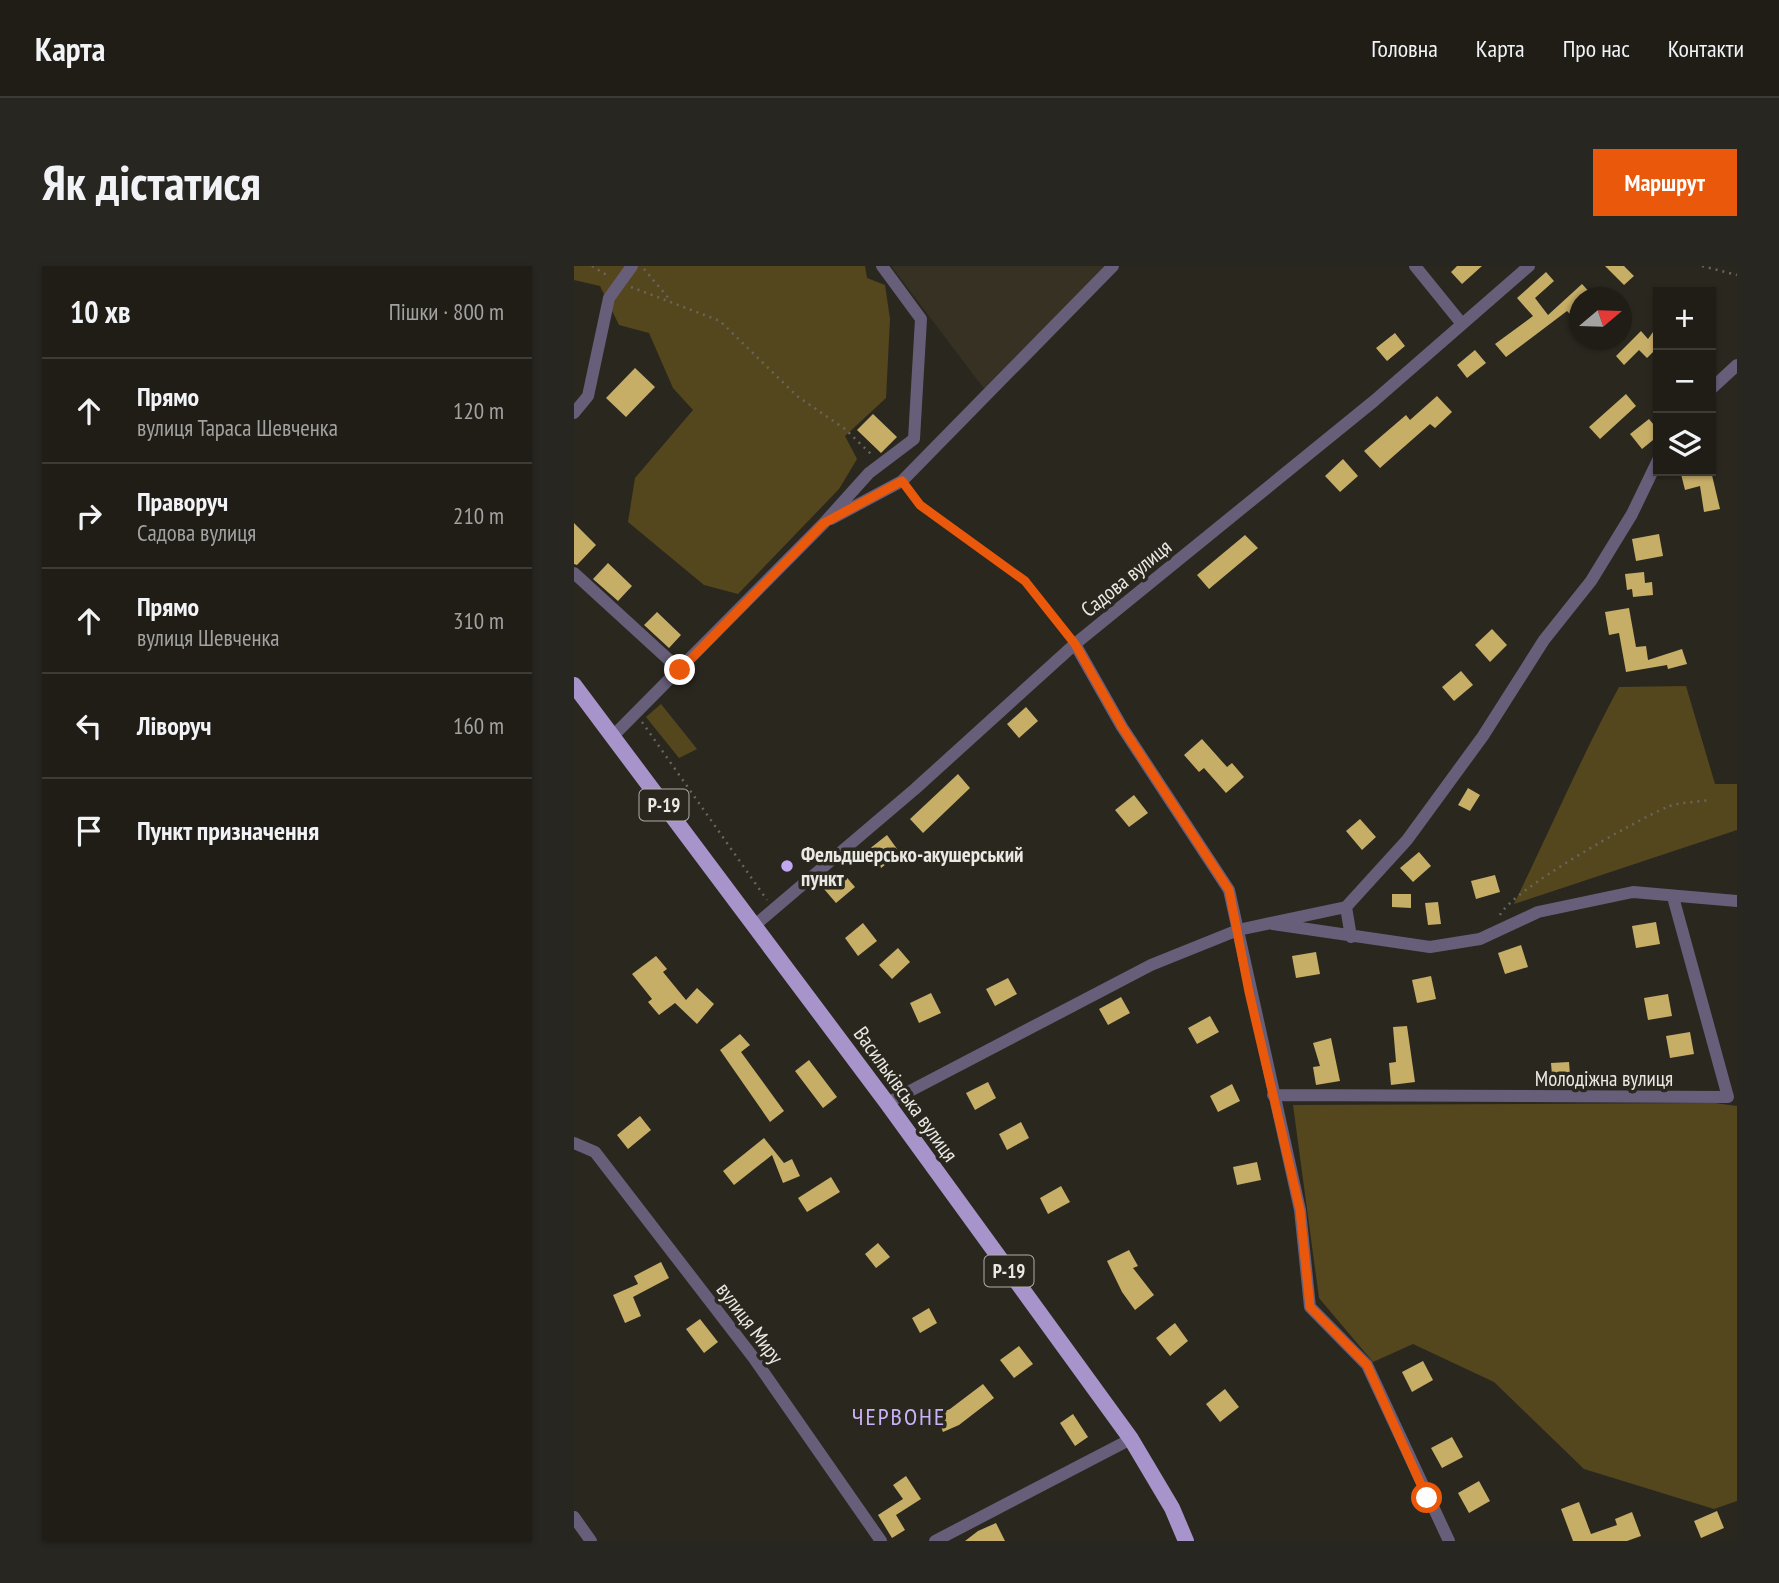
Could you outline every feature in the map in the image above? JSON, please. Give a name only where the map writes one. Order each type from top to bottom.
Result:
[{"type":"main road","name":"Васильківська вулиця","points":[[574,685],[887,1103],[1131,1439],[1172,1508],[1186,1541]]},
{"type":"street","points":[[574,413],[588,396],[609,298],[632,266]]},
{"type":"street","points":[[612,737],[881,464],[914,439],[921,319],[882,266]]},
{"type":"street","points":[[824,523],[902,481],[1114,266]]},
{"type":"street","points":[[1415,266],[1462,324]]},
{"type":"street","name":"Садова вулиця","points":[[754,926],[915,789],[1075,644],[1374,401],[1529,266]]},
{"type":"street","points":[[1716,385],[1737,365]]},
{"type":"street","points":[[887,1103],[1151,965],[1238,930],[1346,907],[1407,840],[1483,736],[1544,640],[1591,581],[1632,514],[1653,470]]},
{"type":"street","points":[[574,573],[680,670]]},
{"type":"street","points":[[1075,644],[1122,727],[1229,890],[1300,1210],[1310,1307],[1367,1365],[1449,1541]]},
{"type":"street","points":[[1269,923],[1430,947],[1480,939],[1538,912],[1633,892],[1737,901]]},
{"type":"street","name":"Молодіжна вулиця","points":[[1273,1095],[1728,1097],[1673,897]]},
{"type":"street","points":[[1346,907],[1351,937]]},
{"type":"street","name":"вулиця Миру","points":[[574,1143],[595,1152],[620,1184],[753,1357],[881,1541]]},
{"type":"street","points":[[935,1541],[1131,1439]]},
{"type":"street","points":[[574,1517],[591,1541]]},
{"type":"path","points":[[596,266],[620,283],[720,321],[797,397],[845,429],[881,464]]},
{"type":"path","points":[[639,266],[671,301]]},
{"type":"path","points":[[1702,266],[1737,275]]},
{"type":"path","points":[[902,481],[920,505],[1025,581],[1075,644]]},
{"type":"path","points":[[636,714],[773,909]]},
{"type":"path","points":[[1491,934],[1505,905],[1550,874],[1669,806],[1710,800]]},
{"type":"shaded area","points":[[574,266],[865,266],[867,278],[885,285],[890,319],[886,398],[845,436],[857,459],[839,489],[738,594],[704,585],[628,522],[635,478],[693,410],[673,388],[649,333],[619,325],[600,286],[574,280]]},
{"type":"shaded area","points":[[891,266],[1113,266],[988,394]]},
{"type":"shaded area","points":[[1686,686],[1715,784],[1737,784],[1737,830],[1514,904],[1619,687]]},
{"type":"shaded area","points":[[661,704],[697,749],[679,758],[646,717]]},
{"type":"shaded area","points":[[1715,1103],[1737,1106],[1737,1501],[1714,1509],[1584,1469],[1494,1382],[1413,1344],[1373,1362],[1319,1298],[1293,1105]]},
{"type":"building","points":[[1457,266],[1482,266],[1462,284],[1451,272]]},
{"type":"building","points":[[1605,266],[1624,266],[1634,276],[1624,285]]},
{"type":"building","points":[[1546,272],[1554,281],[1535,298],[1548,315],[1569,296],[1569,313],[1567,311],[1506,357],[1495,344],[1533,316],[1517,298]]},
{"type":"building","points":[[1641,331],[1648,339],[1653,332],[1653,352],[1647,358],[1639,350],[1624,365],[1616,356],[1622,350],[1632,350],[1632,340]]},
{"type":"building","points":[[1395,333],[1405,346],[1387,361],[1376,348]]},
{"type":"building","points":[[1475,350],[1486,363],[1467,378],[1457,365]]},
{"type":"building","points":[[635,368],[655,387],[626,417],[606,398]]},
{"type":"building","points":[[1626,394],[1636,406],[1600,439],[1589,427]]},
{"type":"building","points":[[1437,396],[1452,412],[1435,428],[1430,424],[1380,468],[1364,451],[1406,415],[1410,420]]},
{"type":"building","points":[[873,414],[897,437],[881,453],[857,430]]},
{"type":"building","points":[[1649,419],[1653,424],[1653,440],[1642,449],[1630,434]]},
{"type":"building","points":[[1343,459],[1358,476],[1340,492],[1325,476]]},
{"type":"building","points":[[1682,476],[1712,476],[1720,509],[1704,512],[1700,486],[1685,490]]},
{"type":"building","points":[[574,523],[596,545],[577,565],[574,564]]},
{"type":"building","points":[[1659,534],[1663,556],[1636,561],[1632,539]]},
{"type":"building","points":[[1245,535],[1258,548],[1209,589],[1197,575]]},
{"type":"building","points":[[608,563],[632,586],[618,601],[593,579]]},
{"type":"building","points":[[1644,572],[1645,583],[1652,582],[1653,595],[1633,597],[1632,589],[1627,590],[1625,574]]},
{"type":"building","points":[[1629,608],[1636,647],[1646,646],[1648,660],[1682,649],[1687,664],[1668,669],[1667,665],[1626,672],[1619,633],[1609,635],[1605,612]]},
{"type":"building","points":[[657,612],[681,635],[669,648],[644,625]]},
{"type":"building","points":[[1492,629],[1507,645],[1490,662],[1475,645]]},
{"type":"building","points":[[1461,671],[1473,685],[1454,701],[1442,687]]},
{"type":"building","points":[[1026,707],[1038,721],[1019,738],[1007,724]]},
{"type":"building","points":[[1202,739],[1227,767],[1232,763],[1244,777],[1226,793],[1204,768],[1199,772],[1184,755]]},
{"type":"building","points":[[958,774],[970,788],[923,833],[910,819]]},
{"type":"building","points":[[1468,788],[1480,795],[1470,811],[1458,805]]},
{"type":"building","points":[[1134,795],[1148,813],[1129,827],[1115,810]]},
{"type":"building","points":[[1360,819],[1376,837],[1362,850],[1346,831]]},
{"type":"building","points":[[887,835],[900,853],[881,868],[868,850]]},
{"type":"building","points":[[1419,852],[1431,866],[1413,882],[1400,868]]},
{"type":"building","points":[[843,873],[855,887],[836,903],[824,889]]},
{"type":"building","points":[[1495,875],[1500,892],[1476,899],[1471,881]]},
{"type":"building","points":[[1392,894],[1411,894],[1411,908],[1392,907]]},
{"type":"building","points":[[1438,902],[1441,924],[1428,925],[1425,903]]},
{"type":"building","points":[[1656,922],[1660,944],[1636,948],[1632,926]]},
{"type":"building","points":[[863,923],[877,941],[858,956],[845,938]]},
{"type":"building","points":[[1521,945],[1528,967],[1505,974],[1498,953]]},
{"type":"building","points":[[898,948],[910,962],[892,979],[879,965]]},
{"type":"building","points":[[1316,952],[1320,974],[1296,978],[1292,956]]},
{"type":"building","points":[[656,956],[667,969],[663,972],[686,1000],[697,988],[714,1004],[697,1024],[675,1003],[659,1015],[648,1002],[652,999],[632,974]]},
{"type":"building","points":[[1431,976],[1436,999],[1417,1003],[1412,980]]},
{"type":"building","points":[[1008,978],[1017,994],[995,1006],[986,989]]},
{"type":"building","points":[[931,993],[941,1013],[919,1023],[910,1003]]},
{"type":"building","points":[[1668,994],[1672,1016],[1648,1020],[1644,998]]},
{"type":"building","points":[[1121,997],[1130,1013],[1108,1025],[1099,1009]]},
{"type":"building","points":[[1210,1016],[1219,1032],[1197,1044],[1188,1028]]},
{"type":"building","points":[[1407,1026],[1415,1082],[1391,1085],[1389,1063],[1396,1062],[1393,1027]]},
{"type":"building","points":[[1690,1032],[1694,1054],[1670,1058],[1666,1036]]},
{"type":"building","points":[[740,1034],[750,1045],[741,1052],[784,1111],[770,1122],[720,1050]]},
{"type":"building","points":[[1331,1038],[1340,1081],[1316,1085],[1313,1067],[1320,1066],[1313,1043]]},
{"type":"building","points":[[809,1060],[837,1097],[823,1108],[795,1071]]},
{"type":"building","points":[[1569,1062],[1571,1087],[1553,1087],[1551,1063]]},
{"type":"building","points":[[988,1082],[996,1098],[975,1110],[966,1093]]},
{"type":"building","points":[[1232,1084],[1240,1101],[1218,1112],[1210,1096]]},
{"type":"building","points":[[640,1116],[651,1130],[628,1149],[617,1135]]},
{"type":"building","points":[[1021,1122],[1029,1138],[1007,1150],[999,1134]]},
{"type":"building","points":[[764,1138],[784,1163],[792,1159],[800,1176],[783,1183],[772,1155],[734,1185],[723,1171]]},
{"type":"building","points":[[1257,1162],[1261,1180],[1237,1185],[1233,1167]]},
{"type":"building","points":[[831,1177],[840,1192],[807,1212],[798,1198]]},
{"type":"building","points":[[1061,1186],[1070,1202],[1048,1214],[1040,1198]]},
{"type":"building","points":[[878,1243],[890,1257],[876,1268],[865,1254]]},
{"type":"building","points":[[1129,1250],[1138,1266],[1133,1268],[1154,1295],[1135,1310],[1122,1292],[1107,1261]]},
{"type":"building","points":[[661,1262],[669,1278],[633,1297],[641,1316],[625,1323],[613,1295],[638,1284],[634,1276]]},
{"type":"building","points":[[929,1308],[937,1323],[920,1333],[912,1318]]},
{"type":"building","points":[[700,1319],[718,1342],[704,1353],[686,1329]]},
{"type":"building","points":[[1175,1323],[1188,1341],[1170,1356],[1156,1338]]},
{"type":"building","points":[[1019,1346],[1033,1364],[1014,1378],[1000,1360]]},
{"type":"building","points":[[1423,1361],[1433,1380],[1412,1392],[1402,1372]]},
{"type":"building","points":[[983,1384],[994,1398],[959,1425],[943,1432],[936,1415],[950,1409]]},
{"type":"building","points":[[1225,1389],[1239,1407],[1220,1422],[1206,1404]]},
{"type":"building","points":[[1073,1414],[1088,1437],[1075,1446],[1060,1423]]},
{"type":"building","points":[[1452,1437],[1463,1457],[1442,1468],[1431,1448]]},
{"type":"building","points":[[906,1476],[921,1499],[896,1515],[905,1530],[892,1538],[878,1515],[903,1499],[893,1485]]},
{"type":"building","points":[[1479,1481],[1490,1501],[1469,1513],[1458,1493]]},
{"type":"building","points":[[1579,1502],[1591,1534],[1617,1525],[1615,1519],[1632,1512],[1641,1536],[1627,1541],[1573,1541],[1561,1509]]},
{"type":"building","points":[[1717,1511],[1724,1528],[1701,1538],[1694,1521]]},
{"type":"building","points":[[996,1523],[1005,1541],[965,1541],[978,1531]]},
{"type":"place","name":"Фельдшерсько-акушерський пункт","points":[[787,866]]},
{"type":"district","name":"ЧЕРВОНЕ","points":[[899,1416]]},
{"type":"route","points":[[680,670],[824,523],[902,481],[920,505],[1025,581],[1075,644],[1122,727],[1229,890],[1249,992],[1300,1210],[1310,1307],[1367,1365],[1427,1498]]}]
